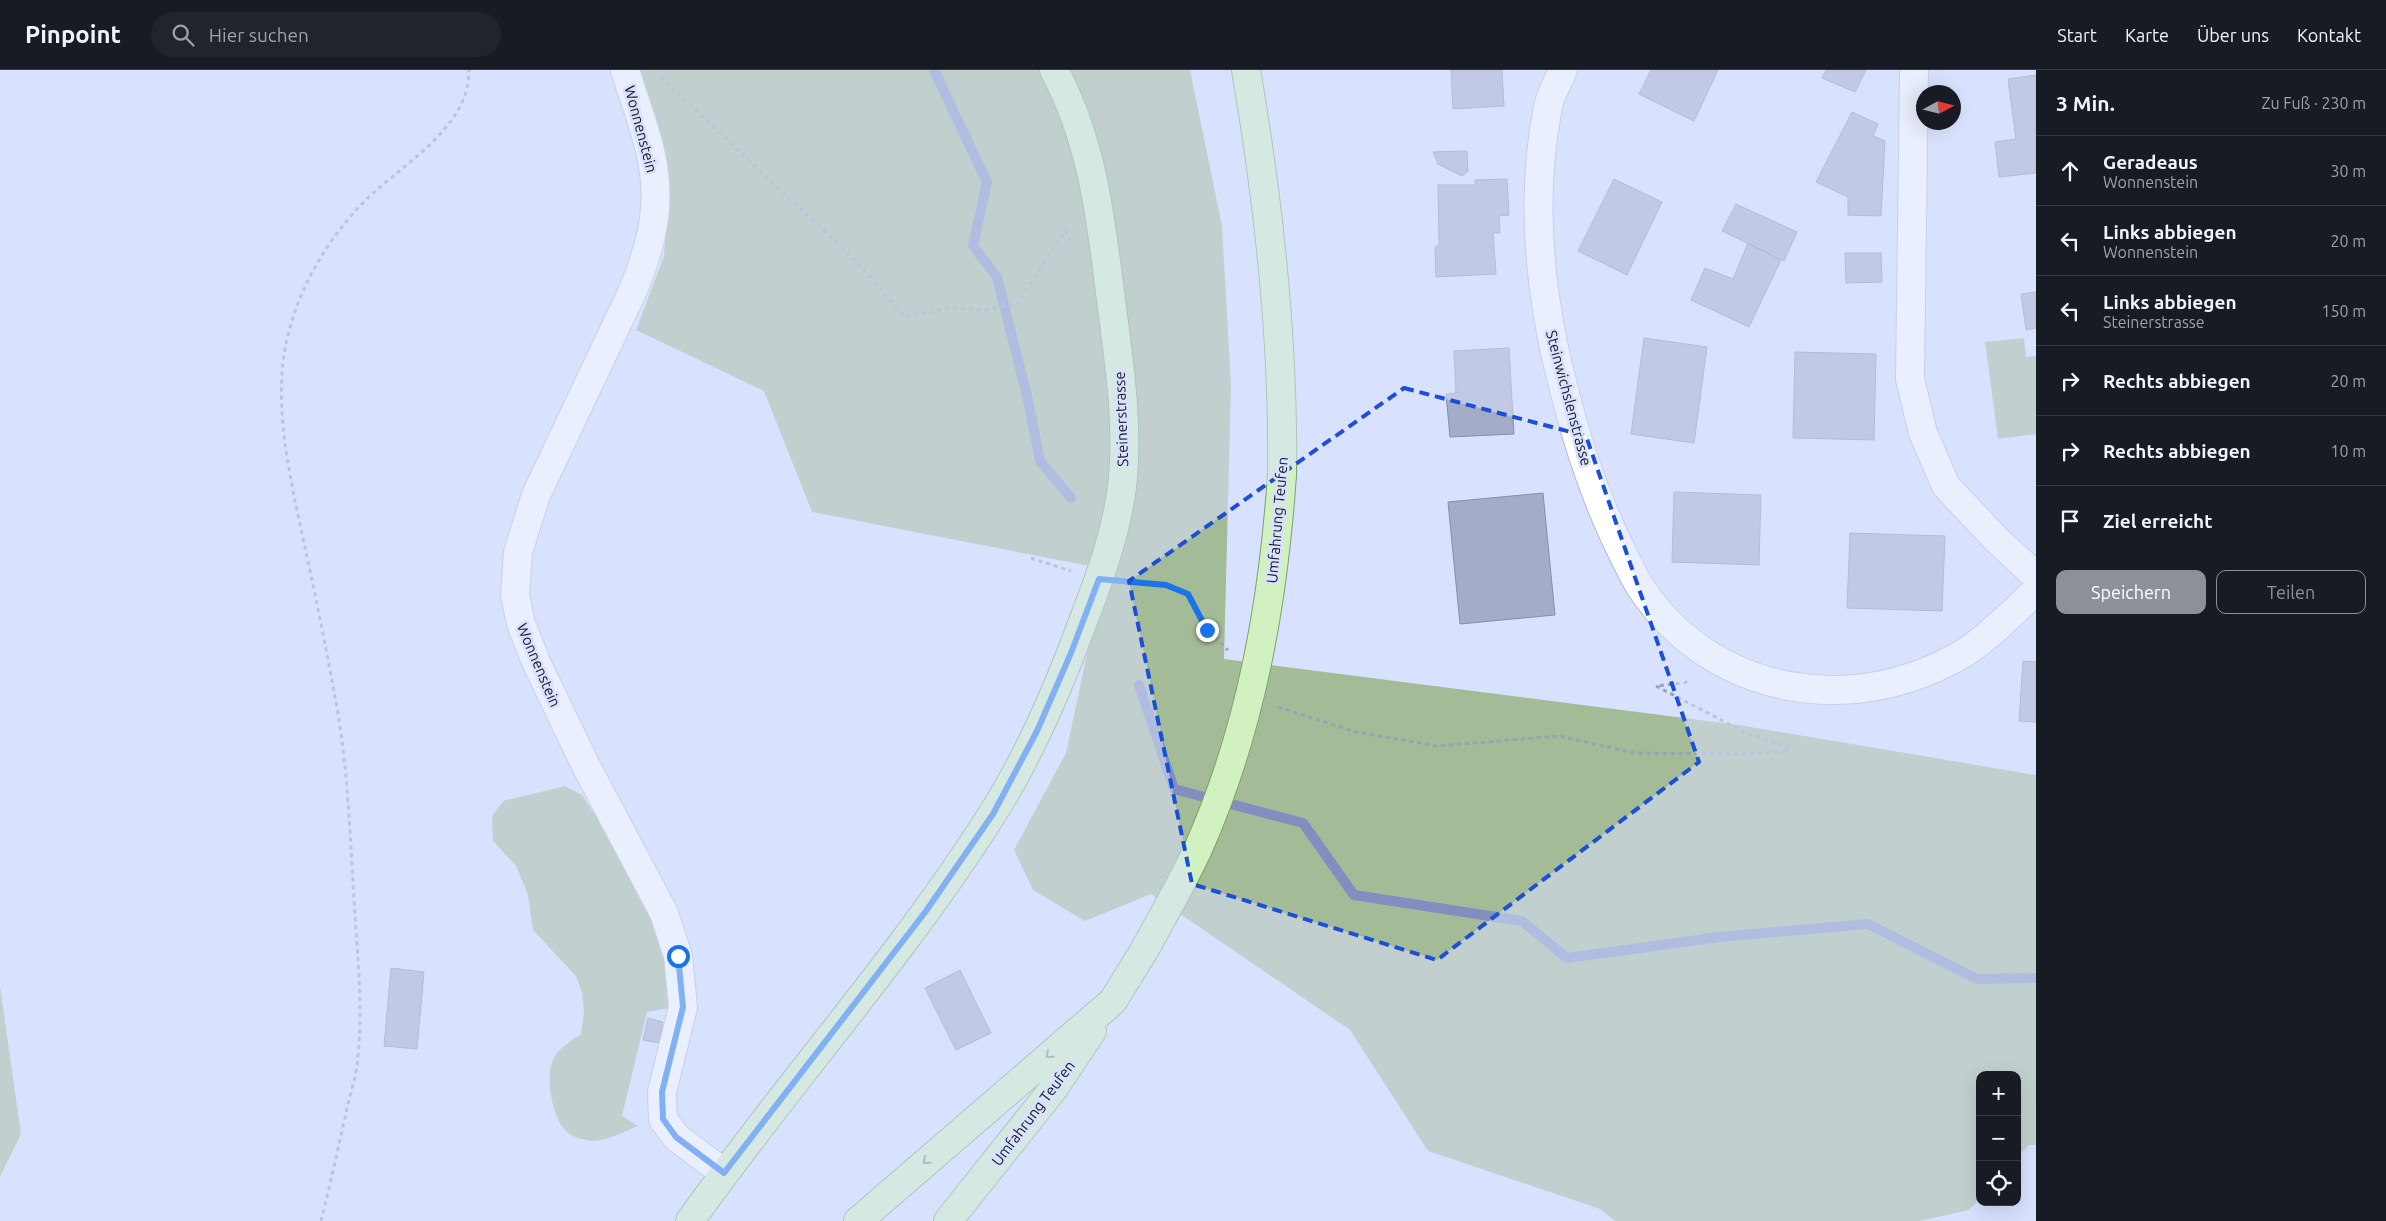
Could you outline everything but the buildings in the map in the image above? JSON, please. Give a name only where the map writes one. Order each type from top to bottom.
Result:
[{"type":"main road","name":"Steinerstrasse","points":[[690,1221],[724,1173],[926,911],[993,814],[1037,731],[1071,653],[1099,579],[1113,532],[1122,488],[1124,438],[1120,370],[1098,198],[1087,151],[1069,98],[1054,70]]},
{"type":"main road","name":"Umfahrung Teufen","points":[[948,1221],[1054,1088],[1113,1001],[1145,949],[1198,848],[1225,777],[1251,696],[1267,618],[1277,546],[1282,475],[1283,406],[1278,316],[1258,138],[1246,70]]},
{"type":"main road","points":[[858,1221],[1113,1001]]},
{"type":"street","name":"Wonnenstein","points":[[625,70],[646,139],[655,184],[654,219],[646,259],[536,495],[518,552],[515,595],[521,624],[536,662],[586,766],[664,912],[678,956],[683,1007],[662,1092],[663,1119],[676,1137],[724,1173]]},
{"type":"street","name":"Steinwichslenstrasse","points":[[1562,70],[1548,105],[1538,181],[1539,261],[1554,352],[1578,447],[1613,534],[1642,590],[1670,624],[1708,656],[1772,684],[1814,690],[1863,690],[1920,675],[1966,652],[2036,591]]},
{"type":"street","points":[[1914,70],[1910,379],[1923,433],[1946,486],[1997,540],[2036,576]]},
{"type":"path","points":[[321,1221],[357,1066],[360,1028],[357,947],[347,797],[338,712],[295,499],[282,396],[284,360],[292,325],[304,288],[326,247],[358,208],[440,134],[461,109],[470,85],[469,70]]},
{"type":"path","points":[[659,77],[853,258],[905,318],[950,308],[985,310],[1017,304],[1041,271],[1065,231],[1071,239],[1072,249]]},
{"type":"path","points":[[1031,558],[1099,579],[1166,585],[1188,594],[1207,630],[1231,654]]},
{"type":"path","points":[[1274,705],[1356,732],[1437,746],[1559,736],[1635,753],[1743,754],[1789,751],[1785,745],[1748,734],[1656,686],[1685,683],[1708,656]]},
{"type":"highlighted area","points":[[1404,388],[1586,436],[1699,762],[1437,960],[1192,884],[1129,581]]},
{"type":"green space","points":[[634,70],[1190,70],[1222,226],[1231,384],[1224,659],[1739,725],[2036,775],[2036,1145],[2029,1145],[2021,1153],[2021,1071],[1976,1071],[1976,1202],[1969,1210],[1920,1221],[1615,1221],[1600,1209],[1428,1151],[1350,1030],[1151,894],[1085,921],[1033,890],[1014,850],[1066,753],[1105,569],[812,512],[764,391],[636,330],[664,256],[669,189],[655,126]]},
{"type":"green space","points":[[2024,338],[2026,357],[2036,356],[2036,434],[1998,439],[1985,342]]},
{"type":"green space","points":[[565,786],[582,795],[615,845],[646,905],[663,945],[670,1008],[647,1012],[622,1116],[638,1126],[612,1137],[592,1141],[574,1136],[562,1127],[554,1109],[550,1088],[551,1068],[555,1056],[565,1045],[581,1034],[584,1012],[582,992],[576,976],[533,930],[528,895],[516,866],[493,841],[492,816],[503,801]]},
{"type":"green space","points":[[0,986],[21,1134],[0,1177]]},
{"type":"waterway","points":[[934,70],[987,182],[973,246],[997,277],[1027,396],[1040,461],[1071,498]]},
{"type":"waterway","points":[[1139,685],[1174,789],[1303,823],[1354,895],[1522,921],[1567,958],[1719,937],[1868,924],[1977,979],[2036,978]]},
{"type":"route","points":[[678,956],[683,1007],[662,1092],[663,1119],[676,1137],[724,1173],[926,911],[993,814],[1037,731],[1071,653],[1099,579],[1166,585],[1188,594],[1207,630]]}]
